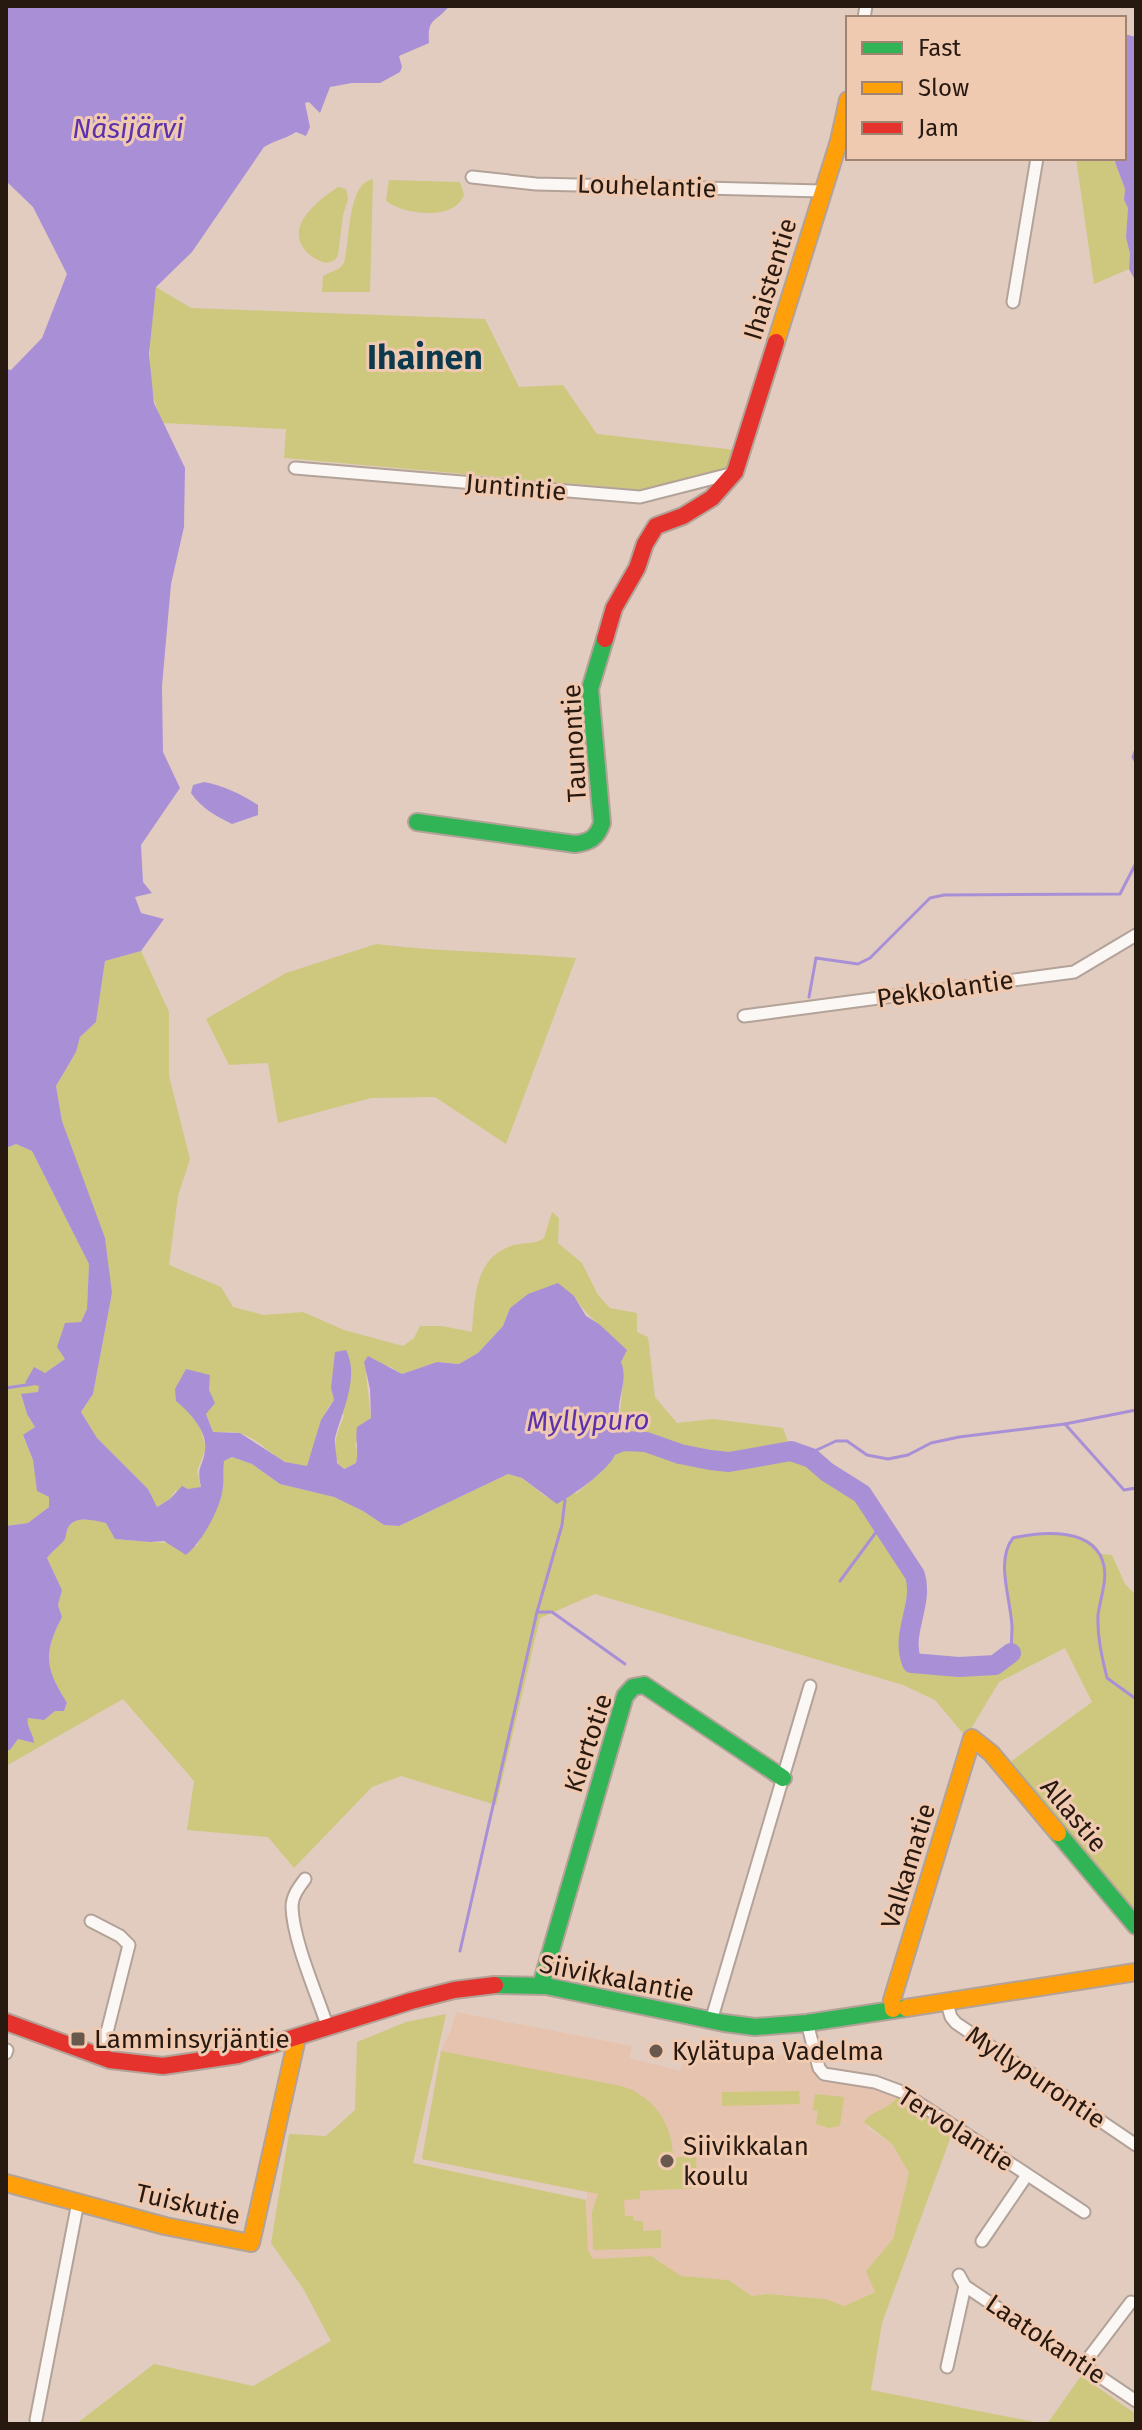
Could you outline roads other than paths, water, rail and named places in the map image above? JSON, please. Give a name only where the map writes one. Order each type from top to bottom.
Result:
[{"type":"street","name":"Ihaistentie","points":[[735,472],[839,141],[846,109]]},
{"type":"street","points":[[1013,302],[1037,160]]},
{"type":"street","name":"Louhelantie","points":[[472,177],[536,184],[822,191]]},
{"type":"street","name":"Juntintie","points":[[295,468],[640,497],[735,472]]},
{"type":"street","name":"Taunontie","points":[[417,822],[575,844],[588,842],[598,835],[602,823],[601,795],[590,689],[614,608],[656,526],[683,516],[712,498],[735,472]]},
{"type":"street","name":"Pekkolantie","points":[[744,1016],[1074,972],[1136,935]]},
{"type":"street","name":"Kiertotie","points":[[541,1985],[625,1696],[633,1687],[644,1685],[783,1778]]},
{"type":"street","points":[[711,2021],[810,1686]]},
{"type":"street","name":"Allastie","points":[[972,1738],[991,1753],[1136,1926]]},
{"type":"street","name":"Valkamatie","points":[[893,2009],[892,2000],[972,1738]]},
{"type":"street","points":[[305,1879],[296,1892],[292,1906],[298,1935],[328,2028]]},
{"type":"street","points":[[91,1921],[120,1936],[129,1945],[101,2056]]},
{"type":"street","name":"Siivikkalantie","points":[[6,2022],[101,2056],[141,2066],[164,2066],[237,2057],[422,1995],[501,1984],[541,1985],[711,2021],[755,2027],[807,2023],[1136,1972]]},
{"type":"street","name":"Myllypurontie","points":[[946,2000],[956,2023],[1136,2145]]},
{"type":"street","name":"Tervolantie","points":[[807,2023],[819,2068],[824,2074],[875,2082],[902,2092],[1084,2212]]},
{"type":"street","name":"Tuiskutie","points":[[6,2183],[208,2236],[251,2243],[297,2038]]},
{"type":"street","points":[[982,2241],[1027,2175]]},
{"type":"street","points":[[36,2420],[78,2202]]},
{"type":"street","name":"Laatokantie","points":[[947,2367],[962,2280],[1136,2401]]},
{"type":"street","points":[[1084,2364],[1131,2302]]},
{"type":"water","name":"Näsijärvi","points":[[6,6],[449,6],[431,24],[429,43],[399,56],[400,72],[380,83],[330,87],[320,113],[309,102],[305,103],[310,127],[306,136],[296,132],[264,147],[192,252],[156,287],[149,354],[154,403],[185,468],[184,527],[171,584],[162,686],[163,752],[180,788],[141,845],[143,882],[152,893],[135,897],[141,913],[164,919],[141,951],[105,961],[96,1022],[80,1037],[76,1052],[56,1086],[62,1121],[105,1238],[112,1293],[93,1394],[81,1412],[97,1438],[148,1489],[157,1507],[182,1486],[188,1489],[201,1487],[199,1474],[205,1450],[204,1436],[192,1416],[176,1401],[175,1389],[186,1369],[210,1375],[209,1390],[215,1403],[206,1414],[213,1432],[240,1433],[285,1462],[307,1466],[321,1420],[334,1400],[331,1388],[335,1352],[346,1350],[350,1360],[351,1383],[335,1441],[337,1463],[344,1469],[356,1463],[357,1427],[371,1418],[370,1389],[364,1362],[368,1356],[402,1374],[437,1362],[459,1364],[478,1353],[503,1326],[510,1308],[528,1294],[558,1283],[574,1296],[586,1316],[627,1350],[621,1362],[624,1378],[614,1457],[592,1480],[557,1504],[522,1478],[508,1474],[399,1526],[384,1525],[334,1497],[280,1484],[252,1464],[232,1457],[224,1461],[223,1487],[215,1514],[186,1555],[164,1541],[115,1539],[106,1523],[87,1520],[73,1523],[65,1539],[47,1558],[62,1590],[58,1605],[62,1617],[49,1651],[49,1661],[54,1680],[67,1703],[64,1711],[55,1711],[44,1720],[28,1718],[34,1743],[18,1739],[10,1750],[6,1750],[6,1526],[28,1523],[49,1507],[49,1497],[37,1491],[33,1460],[23,1435],[35,1427],[21,1394],[38,1392],[39,1386],[25,1383],[34,1367],[45,1373],[65,1359],[57,1347],[65,1323],[81,1322],[87,1309],[89,1264],[32,1151],[16,1144],[6,1148],[6,369],[11,370],[42,338],[67,274],[33,207],[6,181]]},
{"type":"water","points":[[1126,34],[1136,37],[1136,282],[1129,269],[1125,189],[1115,162],[1126,160]]},
{"type":"water","points":[[204,782],[252,801],[258,805],[258,815],[232,824],[215,815],[191,793],[193,785]]},
{"type":"waterway","points":[[1136,749],[1133,757],[1136,762]]},
{"type":"waterway","points":[[809,997],[816,958],[858,964],[870,958],[930,898],[944,895],[1120,894],[1136,863]]},
{"type":"waterway","points":[[6,1388],[33,1384]]},
{"type":"waterway","points":[[804,1456],[836,1441],[847,1441],[867,1455],[888,1459],[908,1455],[931,1443],[959,1437],[1065,1424],[1136,1410]]},
{"type":"waterway","points":[[1065,1424],[1124,1490],[1136,1488]]},
{"type":"waterway","name":"Myllypuro","points":[[595,1452],[623,1441],[646,1442],[680,1454],[729,1462],[791,1451],[811,1458],[862,1494],[915,1575],[917,1597],[909,1641],[912,1663],[959,1667],[995,1665],[1011,1653]]},
{"type":"waterway","points":[[460,1951],[537,1612],[562,1525],[565,1500]]},
{"type":"waterway","points":[[840,1581],[882,1524]]},
{"type":"waterway","name":"Myllypuro","points":[[1011,1653],[1012,1627],[1005,1558],[1013,1538],[1039,1534],[1080,1538],[1099,1553],[1104,1566],[1098,1623],[1107,1678],[1136,1699]]},
{"type":"waterway","points":[[537,1612],[552,1612],[625,1664]]},
{"type":"place","name":"Lamminsyrjäntie","points":[[78,2039]]},
{"type":"place","name":"Kylätupa Vadelma","points":[[656,2051]]},
{"type":"place","name":"Siivikkalan koulu","points":[[667,2161]]},
{"type":"district","name":"Ihainen","points":[[425,357]]}]
